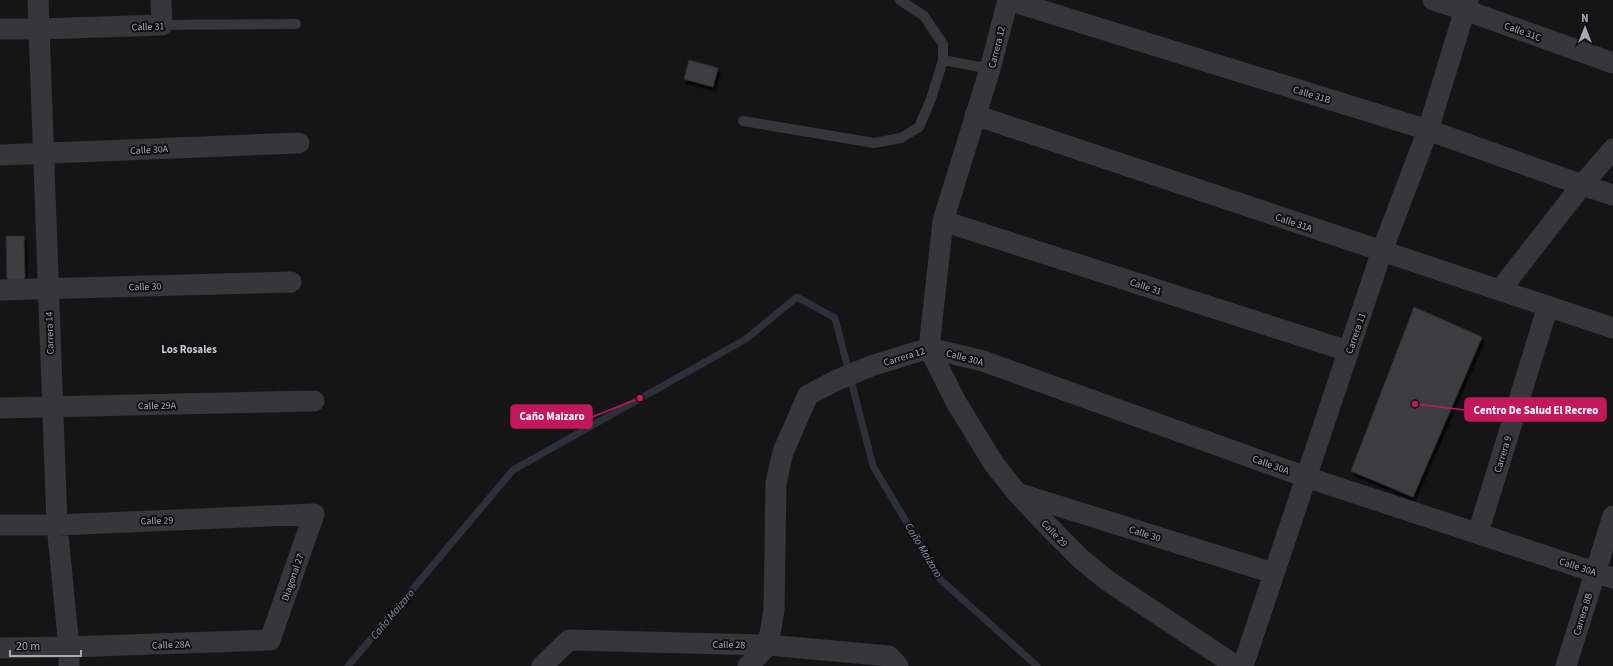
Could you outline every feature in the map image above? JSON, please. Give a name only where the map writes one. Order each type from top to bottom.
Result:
[{"type":"street","name":"Carrera 14","points":[[38,0],[57,524],[69,657]]},
{"type":"street","points":[[161,0],[162,25]]},
{"type":"street","name":"Carrera 12","points":[[768,645],[774,610],[776,483],[783,452],[808,395],[837,380],[900,356],[930,348],[943,221],[990,69],[1008,0]]},
{"type":"street","name":"Calle 31B","points":[[1008,0],[1428,130],[1613,195]]},
{"type":"street","name":"Calle 31C","points":[[1433,0],[1467,5],[1613,63]]},
{"type":"street","name":"Carrera 11","points":[[1243,666],[1382,251],[1428,130],[1467,5]]},
{"type":"street","name":"Calle 31","points":[[0,29],[39,30],[162,25]]},
{"type":"street","name":"Calle 31A","points":[[975,115],[1613,328]]},
{"type":"street","name":"Calle 30A","points":[[0,155],[299,142]]},
{"type":"street","points":[[1500,290],[1582,185],[1613,149]]},
{"type":"street","name":"Calle 31","points":[[943,221],[1348,351]]},
{"type":"street","name":"Calle 30","points":[[0,290],[291,282]]},
{"type":"street","name":"Carrera 9","points":[[1478,533],[1548,306]]},
{"type":"street","name":"Calle 30A","points":[[930,348],[983,362],[1306,477],[1604,575]]},
{"type":"street","name":"Calle 29","points":[[930,348],[975,434],[994,464],[1017,493],[1080,559],[1108,581],[1236,666]]},
{"type":"street","name":"Calle 29A","points":[[0,408],[314,401]]},
{"type":"street","name":"Calle 30","points":[[1017,493],[1273,573]]},
{"type":"street","name":"Calle 29","points":[[0,525],[314,514]]},
{"type":"street","name":"Diagonal 27","points":[[270,640],[314,514]]},
{"type":"street","name":"Carrera 8B","points":[[1566,666],[1604,575],[1613,516]]},
{"type":"street","name":"Calle 28A","points":[[0,648],[69,657],[270,640]]},
{"type":"street","name":"Calle 28","points":[[542,666],[569,640],[768,645],[893,661]]},
{"type":"street","points":[[748,666],[768,645]]},
{"type":"lane","points":[[743,121],[874,142],[901,138],[919,127],[931,99],[943,60],[942,44],[924,16],[900,0]]},
{"type":"lane","name":"Calle 31","points":[[162,25],[296,24]]},
{"type":"lane","points":[[943,60],[990,69]]},
{"type":"building","points":[[689,60],[718,68],[713,87],[684,79]]},
{"type":"building","points":[[6,236],[24,236],[25,281],[7,282]]},
{"type":"building","points":[[1414,307],[1482,337],[1413,497],[1351,471]]},
{"type":"waterway","name":"Caño Maizaro","points":[[348,666],[513,470],[746,339],[797,297],[835,318],[873,466],[941,580],[1037,666]]},
{"type":"place","name":"Caño Maizaro","points":[[640,398]]},
{"type":"place","name":"Centro De Salud El Recreo","points":[[1415,404]]},
{"type":"district","name":"Los Rosales","points":[[189,349]]}]
